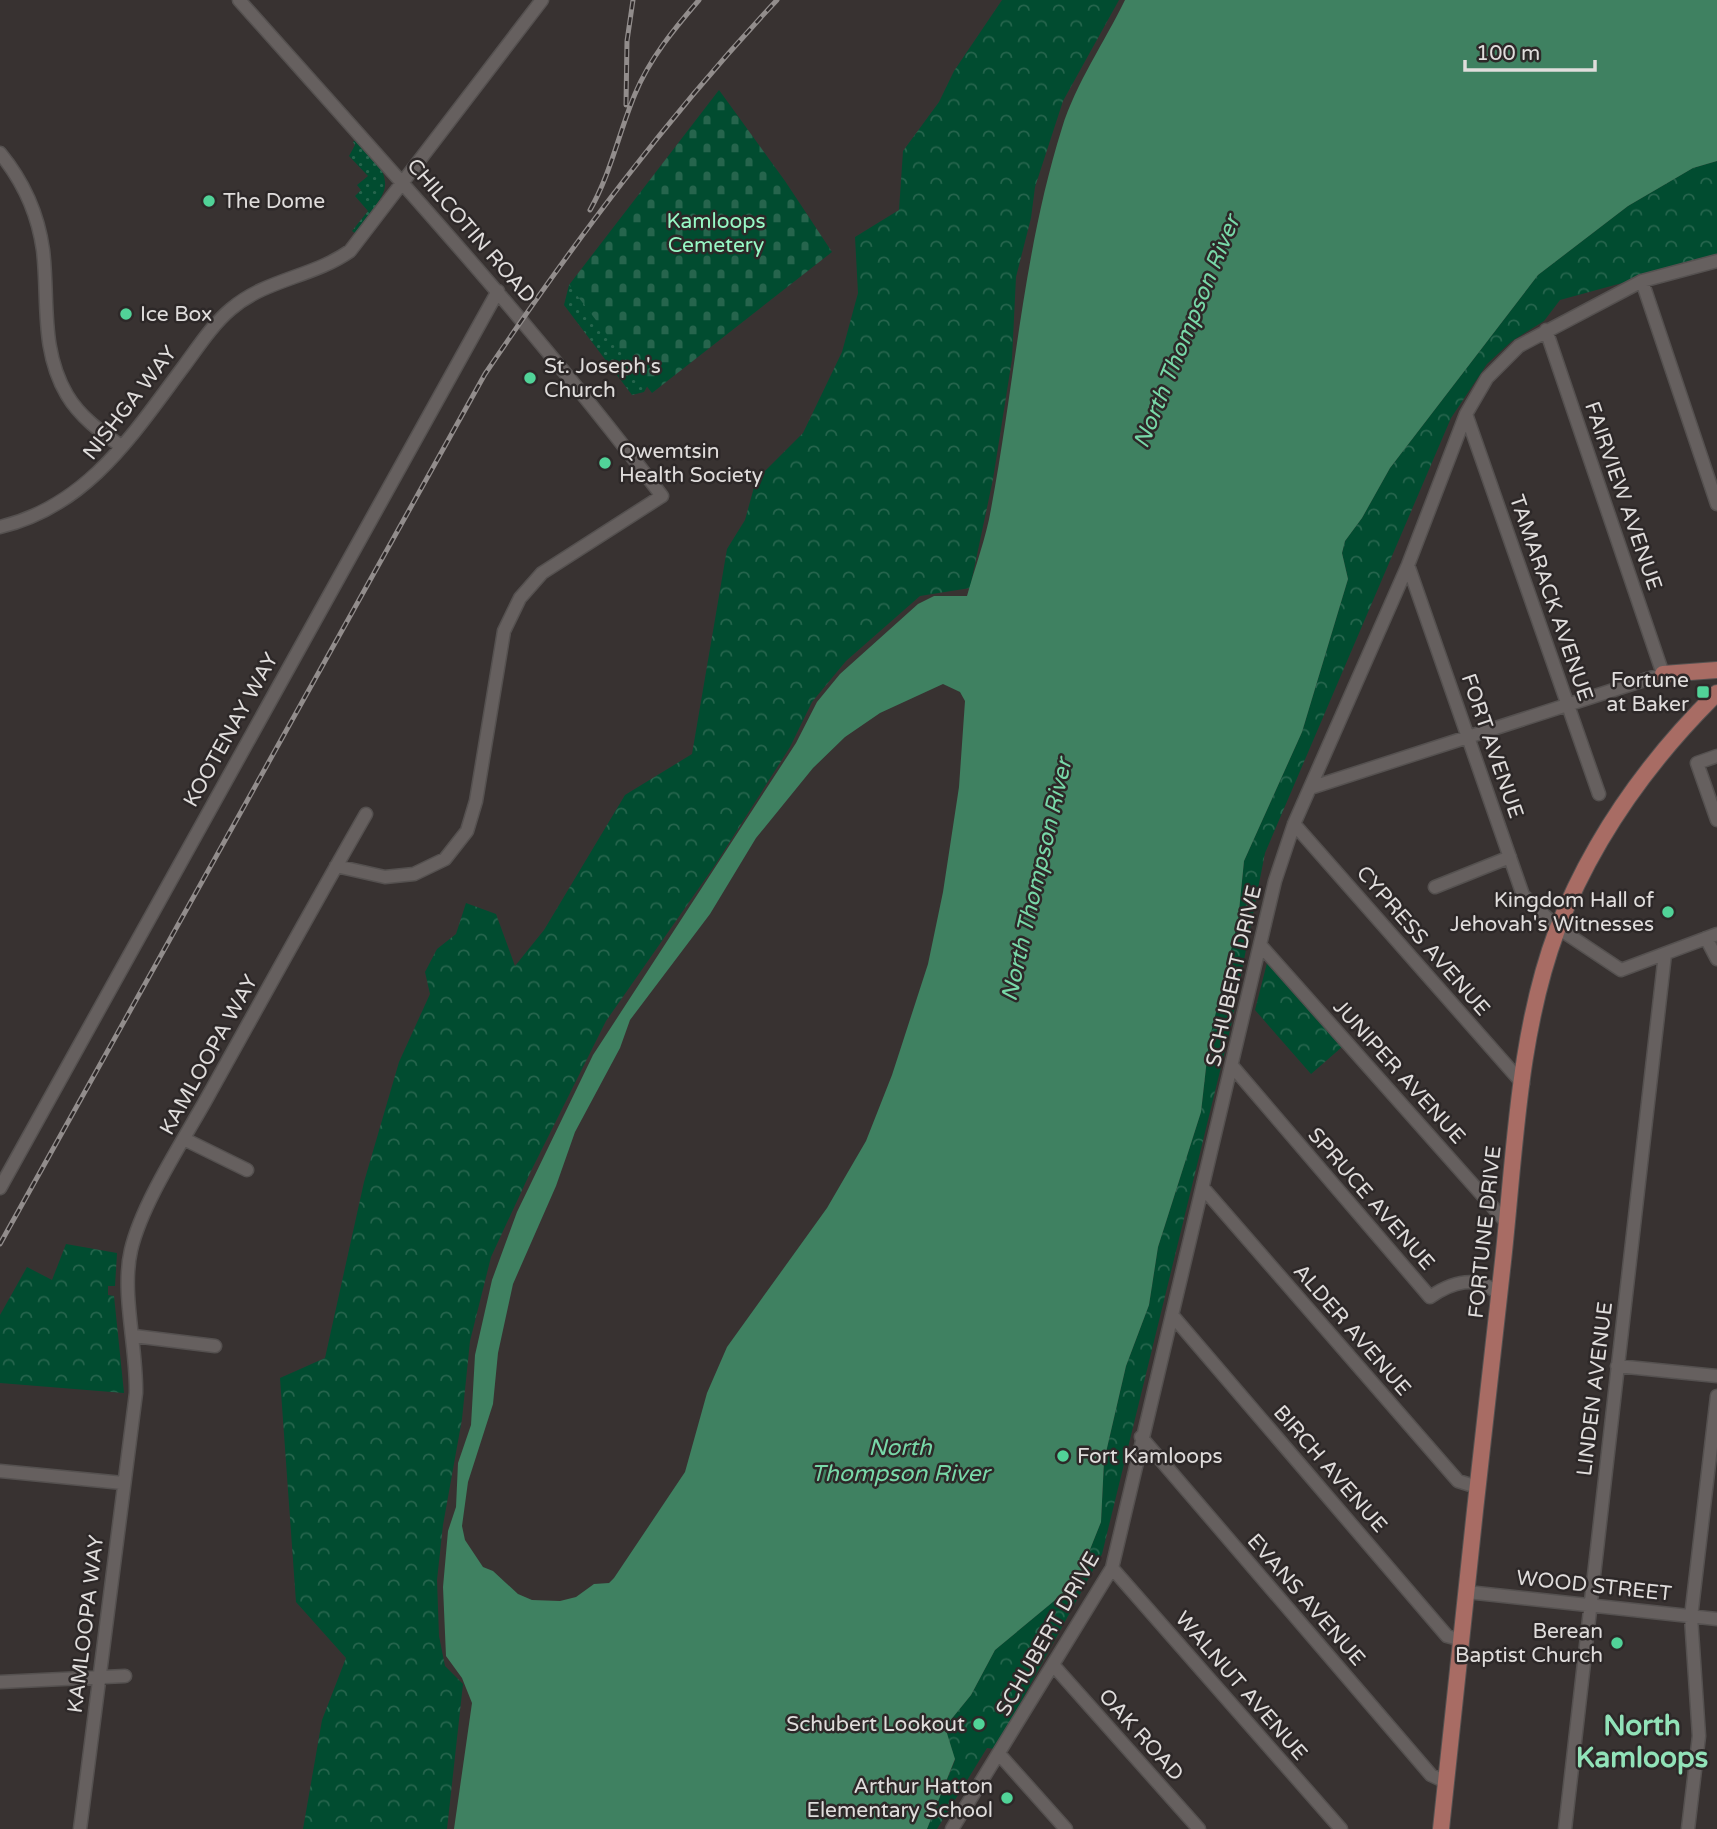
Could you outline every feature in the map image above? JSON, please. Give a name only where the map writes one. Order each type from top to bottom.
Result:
[{"type":"main road","points":[[1662,674],[1717,670]]},
{"type":"main road","name":"FORTUNE DRIVE","points":[[1441,1829],[1507,1223],[1535,1002],[1558,928],[1581,879],[1626,801],[1686,723],[1717,693]]},
{"type":"street","name":"CHILCOTIN ROAD","points":[[239,0],[498,291],[585,394],[662,496],[542,573],[520,598],[504,631],[476,802],[467,831],[445,859],[414,874],[385,877],[336,866]]},
{"type":"street","name":"NISHGA WAY","points":[[0,527],[45,510],[76,492],[102,471],[228,312],[259,291],[320,269],[350,251],[404,184],[542,0]]},
{"type":"street","points":[[0,153],[21,181],[38,229],[43,249],[48,344],[57,376],[80,412],[121,446]]},
{"type":"street","name":"SCHUBERT DRIVE","points":[[952,1829],[1000,1755],[1112,1567],[1141,1437],[1262,947],[1275,881],[1294,824],[1408,565],[1466,414],[1487,378],[1519,346],[1642,281],[1717,261]]},
{"type":"street","points":[[1642,281],[1717,504]]},
{"type":"street","name":"KOOTENAY WAY","points":[[0,1188],[498,291]]},
{"type":"street","name":"FAIRVIEW AVENUE","points":[[1546,330],[1662,674]]},
{"type":"street","name":"TAMARACK AVENUE","points":[[1466,414],[1599,794]]},
{"type":"street","name":"FORT AVENUE","points":[[1408,565],[1523,895],[1558,928],[1621,970],[1665,954]]},
{"type":"street","points":[[1310,788],[1662,674]]},
{"type":"street","points":[[1717,756],[1698,763],[1717,820]]},
{"type":"street","name":"KAMLOOPA WAY","points":[[80,1829],[135,1393],[134,1336],[128,1283],[131,1250],[140,1223],[184,1139],[366,814]]},
{"type":"street","name":"CYPRESS AVENUE","points":[[1294,824],[1523,1084]]},
{"type":"street","points":[[1435,887],[1510,857]]},
{"type":"street","points":[[1665,954],[1712,936],[1717,959]]},
{"type":"street","name":"JUNIPER AVENUE","points":[[1262,947],[1507,1223]]},
{"type":"street","name":"LINDEN AVENUE","points":[[1565,1829],[1665,954]]},
{"type":"street","name":"SPRUCE AVENUE","points":[[1233,1067],[1430,1297],[1449,1284],[1466,1281],[1499,1294]]},
{"type":"street","points":[[184,1139],[247,1170]]},
{"type":"street","name":"ALDER AVENUE","points":[[1204,1189],[1458,1481],[1477,1488]]},
{"type":"street","name":"BIRCH AVENUE","points":[[1172,1315],[1447,1636],[1462,1640]]},
{"type":"street","points":[[134,1336],[215,1346]]},
{"type":"street","points":[[1617,1366],[1717,1376]]},
{"type":"street","points":[[1688,1829],[1699,1736],[1692,1617],[1712,1500],[1717,1396]]},
{"type":"street","name":"EVANS AVENUE","points":[[1141,1437],[1431,1775],[1446,1782]]},
{"type":"street","points":[[0,1471],[123,1483]]},
{"type":"street","name":"WALNUT AVENUE","points":[[1112,1567],[1340,1829]]},
{"type":"street","name":"WOOD STREET","points":[[1467,1592],[1717,1619]]},
{"type":"street","name":"OAK ROAD","points":[[1054,1666],[1199,1829]]},
{"type":"street","points":[[0,1682],[125,1676]]},
{"type":"street","points":[[1000,1755],[1066,1829]]},
{"type":"green space","points":[[1002,0],[1119,0],[1063,101],[1035,187],[1031,218],[1016,277],[1012,359],[993,479],[970,588],[920,596],[846,661],[812,702],[790,747],[715,865],[606,1021],[491,1257],[470,1341],[462,1419],[443,1525],[437,1580],[439,1636],[445,1666],[463,1684],[447,1829],[303,1829],[322,1720],[346,1658],[296,1602],[280,1378],[325,1358],[364,1182],[399,1062],[430,994],[425,972],[437,949],[456,934],[466,903],[496,914],[515,966],[544,930],[625,795],[692,754],[727,549],[745,520],[756,480],[803,433],[842,352],[858,293],[855,237],[899,210],[903,151],[939,102],[954,71]]},
{"type":"green space","name":"Kamloops Cemetery","points":[[719,90],[832,252],[652,393],[569,285]]},
{"type":"green space","points":[[358,138],[379,166],[385,186],[376,205],[355,233],[352,231],[368,211],[355,196],[361,190],[357,185],[368,176],[349,156],[355,145],[353,142]]},
{"type":"green space","points":[[1717,161],[1717,257],[1560,300],[1544,321],[1512,341],[1487,364],[1451,418],[1265,853],[1231,1026],[1102,1554],[995,1749],[987,1748],[937,1829],[927,1829],[955,1760],[945,1727],[971,1695],[995,1650],[1077,1582],[1101,1522],[1104,1461],[1126,1366],[1149,1305],[1158,1247],[1201,1112],[1209,1041],[1238,921],[1244,861],[1302,732],[1348,579],[1342,553],[1345,541],[1362,518],[1390,468],[1538,275],[1628,206],[1693,168]]},
{"type":"green space","points":[[589,278],[649,383],[644,392],[632,395],[564,305],[569,285]]},
{"type":"green space","points":[[1267,963],[1342,1047],[1311,1074],[1255,1010]]},
{"type":"green space","points":[[66,1244],[117,1253],[115,1286],[108,1286],[108,1295],[114,1296],[124,1393],[0,1383],[0,1315],[27,1267],[52,1280]]},
{"type":"water","name":"North Thompson River","points":[[1125,0],[1717,0],[1717,161],[1693,168],[1628,206],[1538,275],[1390,468],[1362,518],[1345,541],[1342,553],[1348,579],[1302,732],[1244,861],[1238,921],[1209,1041],[1201,1112],[1158,1247],[1149,1305],[1126,1366],[1104,1461],[1101,1522],[1077,1582],[995,1650],[971,1695],[945,1727],[955,1759],[927,1829],[454,1829],[472,1703],[462,1678],[446,1656],[443,1587],[448,1531],[456,1507],[458,1463],[471,1425],[475,1355],[492,1280],[517,1212],[593,1055],[796,743],[817,702],[840,674],[918,604],[934,596],[967,596],[991,509],[1029,270],[1049,175],[1068,111]],"holes":[[[943,684],[960,692],[965,701],[959,787],[943,892],[928,964],[892,1075],[866,1141],[827,1208],[727,1347],[707,1393],[685,1472],[614,1578],[609,1583],[594,1584],[576,1597],[560,1601],[532,1600],[518,1594],[493,1571],[483,1567],[465,1540],[462,1526],[468,1482],[493,1404],[498,1353],[513,1284],[556,1186],[575,1132],[620,1048],[630,1020],[710,914],[756,838],[813,768],[845,737],[880,713]]]},
{"type":"railway","points":[[626,105],[627,41],[633,0]]},
{"type":"railway","points":[[590,210],[604,182],[641,81],[663,44],[699,0]]},
{"type":"railway","points":[[0,1244],[485,374],[624,181],[698,89],[777,0]]},
{"type":"place","name":"The Dome","points":[[209,201]]},
{"type":"place","name":"Ice Box","points":[[126,314]]},
{"type":"place","name":"St. Joseph's Church","points":[[530,378]]},
{"type":"place","name":"Qwemtsin Health Society","points":[[605,463]]},
{"type":"place","name":"Fortune at Baker","points":[[1703,692]]},
{"type":"place","name":"Kingdom Hall of Jehovah's Witnesses","points":[[1668,912]]},
{"type":"place","name":"Fort Kamloops","points":[[1063,1456]]},
{"type":"place","name":"Berean Baptist Church","points":[[1617,1643]]},
{"type":"place","name":"Schubert Lookout","points":[[979,1724]]},
{"type":"place","name":"Arthur Hatton Elementary School","points":[[1007,1798]]},
{"type":"district","name":"North Kamloops","points":[[1642,1742]]}]
